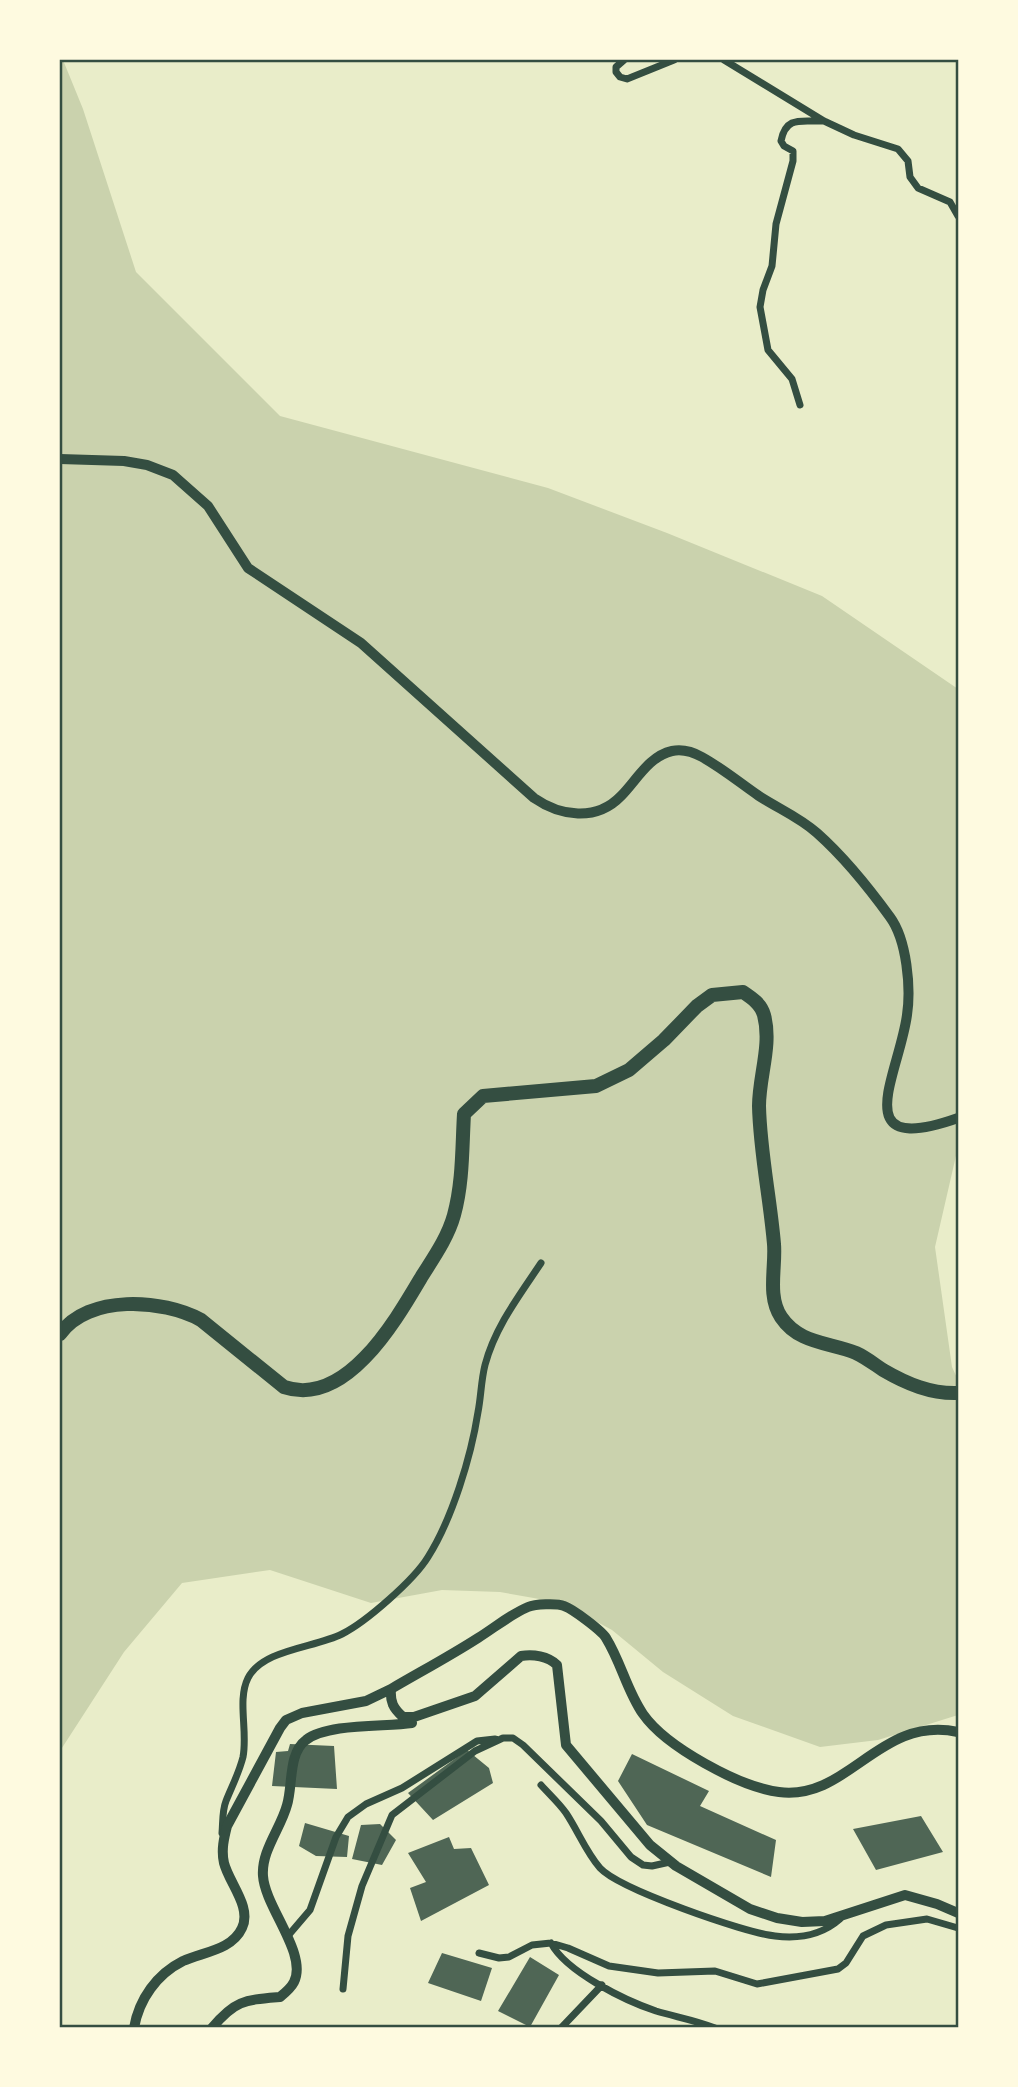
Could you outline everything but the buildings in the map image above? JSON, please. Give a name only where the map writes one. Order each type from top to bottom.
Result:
[{"type":"highway","points":[[60,1334],[75,1319],[110,1305],[148,1304],[186,1311],[284,1387],[295,1391],[326,1386],[355,1367],[382,1340],[444,1239],[454,1216],[462,1172],[464,1114],[483,1096],[596,1086],[629,1070],[712,995],[743,992],[757,1002],[764,1016],[766,1054],[759,1102],[774,1246],[773,1297],[780,1316],[802,1336],[857,1353],[918,1388],[958,1393]]},
{"type":"street","points":[[624,60],[616,67],[616,72],[627,79],[674,60]]},
{"type":"street","points":[[724,60],[824,121],[854,135],[898,149],[908,161],[910,177],[918,188],[950,202],[958,215]]},
{"type":"street","points":[[800,405],[792,379],[768,350],[760,307],[772,266],[776,225],[793,161],[793,151],[781,141],[784,127],[792,122],[824,121]]},
{"type":"street","points":[[60,459],[124,461],[147,465],[173,475],[208,506],[248,568],[361,643],[549,809],[566,814],[582,814],[599,809],[618,799],[654,759],[671,751],[686,750],[701,756],[762,798],[803,821],[820,835],[892,920],[903,948],[908,982],[907,1015],[887,1096],[888,1116],[902,1129],[915,1130],[958,1118]]},
{"type":"street","points":[[134,2028],[142,2001],[150,1988],[168,1970],[227,1945],[243,1927],[245,1914],[224,1862],[222,1844],[223,1811],[243,1756],[246,1737],[243,1696],[248,1678],[265,1660],[342,1634],[358,1624],[427,1560],[465,1472],[491,1348],[507,1315],[541,1264]]},
{"type":"street","points":[[222,1844],[227,1826],[286,1720],[303,1713],[366,1700],[391,1689],[529,1606],[563,1605],[605,1636],[643,1714],[661,1734],[684,1752],[724,1773],[778,1792],[805,1793],[820,1788],[910,1733],[929,1729],[958,1732]]},
{"type":"street","points":[[391,1689],[390,1698],[394,1708],[403,1717],[414,1717],[475,1696],[521,1656],[530,1655],[551,1660],[557,1665],[566,1745],[650,1844],[670,1862],[750,1909],[776,1918],[825,1921],[905,1895],[958,1913]]},
{"type":"street","points":[[212,2028],[232,2006],[256,1998],[279,1997],[295,1981],[297,1968],[294,1952],[264,1888],[262,1873],[264,1861],[288,1804],[297,1750],[305,1740],[314,1735],[361,1726],[416,1722],[441,1708]]},
{"type":"street","points":[[343,1989],[348,1936],[362,1886],[392,1815],[475,1751],[503,1738]]},
{"type":"street","points":[[287,1937],[310,1910],[336,1837],[348,1817],[366,1804],[402,1788],[477,1741],[513,1738],[601,1821],[631,1857],[643,1865],[670,1862]]},
{"type":"street","points":[[541,1785],[565,1812],[601,1869],[620,1883],[723,1921],[776,1936],[821,1932],[846,1914]]},
{"type":"street","points":[[479,1953],[499,1958],[509,1957],[532,1945],[551,1943],[609,1966],[658,1973],[715,1971],[757,1984],[838,1969],[846,1963],[863,1936],[886,1925],[927,1919],[958,1928]]},
{"type":"street","points":[[551,1943],[562,1959],[602,1986],[658,2011],[715,2028]]},
{"type":"street","points":[[561,2028],[602,1986]]},
{"type":"green space","points":[[60,60],[63,60],[83,109],[136,272],[280,416],[548,488],[667,533],[822,596],[958,689],[958,1147],[935,1247],[952,1367],[958,1380],[958,1715],[878,1740],[820,1747],[733,1716],[663,1672],[612,1630],[562,1603],[500,1592],[442,1590],[371,1603],[270,1570],[182,1583],[124,1652],[60,1751]]}]
